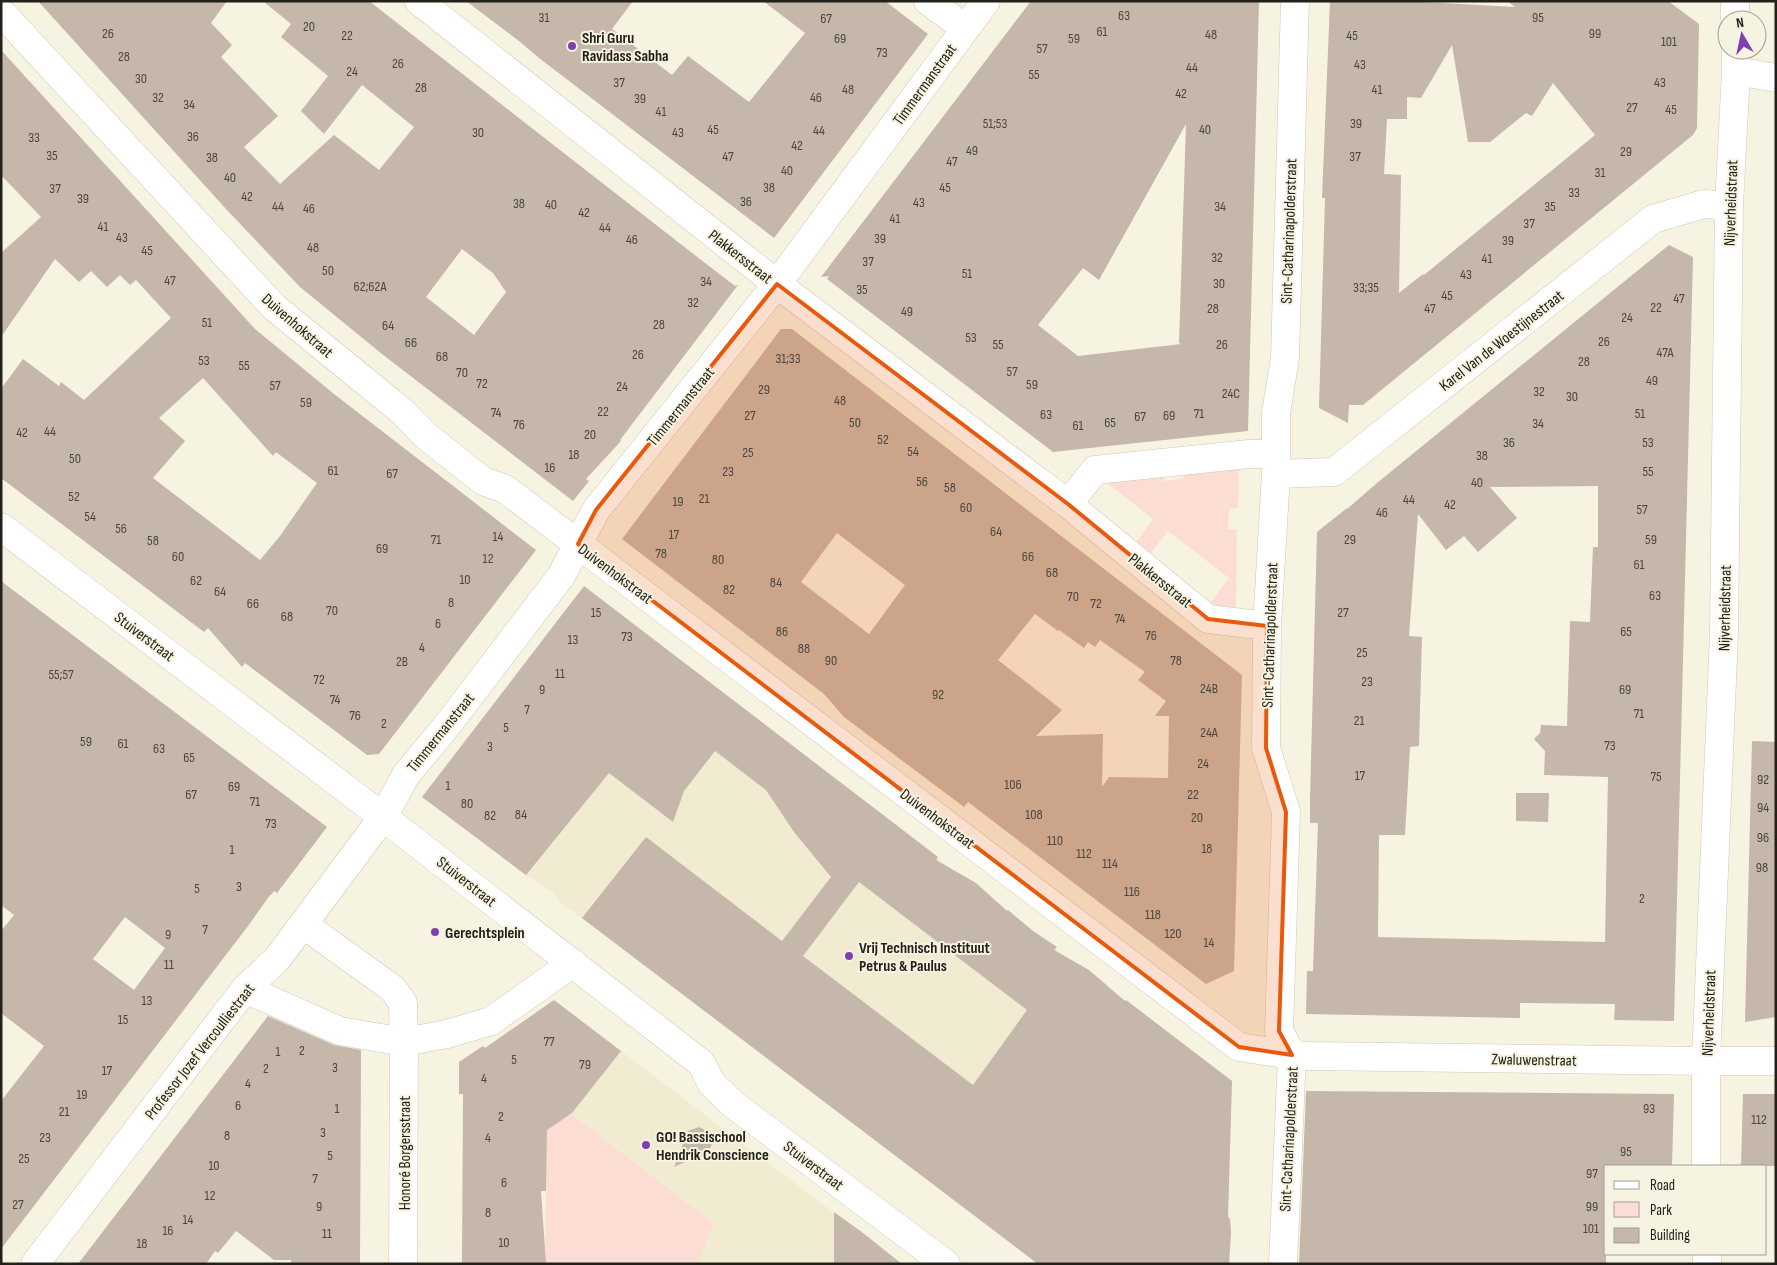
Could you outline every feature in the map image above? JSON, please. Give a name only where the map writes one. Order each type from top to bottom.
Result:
[{"type":"street","name":"Plakkersstraat","points":[[419,1],[777,284],[1068,504],[1208,619],[1267,626]]},
{"type":"street","points":[[928,1],[965,28]]},
{"type":"street","name":"Timmermanstraat","points":[[383,817],[406,775],[561,576],[596,510],[777,284],[986,1]]},
{"type":"street","name":"Sint-Catharinapolderstraat","points":[[1283,1264],[1292,1055],[1279,1031],[1286,812],[1266,748],[1267,626],[1276,464],[1276,414],[1285,358],[1295,1]]},
{"type":"street","name":"Duivenhokstraat","points":[[1,12],[274,307],[404,413],[425,435],[483,481],[505,489],[1239,1046],[1292,1055]]},
{"type":"street","points":[[1736,61],[1776,78]]},
{"type":"street","name":"Nijverheidstraat","points":[[1706,1165],[1706,1061],[1724,633],[1728,206],[1736,61]]},
{"type":"street","name":"Karel Van de Woestijnestraat","points":[[1276,464],[1334,472],[1654,219],[1704,204],[1728,206]]},
{"type":"street","points":[[1068,504],[1095,470],[1248,454],[1276,464]]},
{"type":"street","name":"Stuiverstraat","points":[[1,527],[573,963],[701,1063],[712,1084],[734,1105],[946,1264]]},
{"type":"street","name":"Professor Jozef Vercoulliestraat","points":[[36,1264],[245,989],[277,959],[383,817]]},
{"type":"street","points":[[303,924],[393,988],[403,1003],[404,1042]]},
{"type":"street","points":[[245,989],[340,1031],[404,1042],[447,1034],[491,1021],[573,963]]},
{"type":"street","name":"Honoré Borgersstraat","points":[[403,1264],[404,1042]]},
{"type":"street","name":"Zwaluwenstraat","points":[[1292,1055],[1776,1061]]},
{"type":"highlighted area","points":[[777,284],[1068,504],[1208,619],[1267,626],[1266,748],[1286,812],[1279,1031],[1292,1055],[1239,1047],[578,544],[596,510]]},
{"type":"shaded area","name":"Vrij Technisch Instituut Petrus & Paulus","points":[[686,664],[919,842],[938,859],[1032,928],[1055,949],[1126,1000],[1232,1081],[1227,1216],[1230,1219],[1231,1232],[1230,1251],[1226,1256],[1229,1259],[1229,1264],[1038,1264],[560,902],[553,893],[501,857],[587,751]]},
{"type":"shaded area","name":"GO! Bassischool Hendrik Conscience","points":[[621,1051],[902,1264],[545,1264],[547,1130],[571,1114]]},
{"type":"green space","points":[[1239,463],[1238,508],[1229,509],[1228,529],[1237,530],[1236,609],[1221,608],[1210,603],[1229,578],[1168,531],[1151,553],[1147,554],[1137,546],[1136,542],[1153,519],[1103,480],[1163,472],[1164,481],[1184,478],[1183,469]]},
{"type":"green space","points":[[571,1114],[714,1224],[697,1264],[545,1264],[547,1130]]},
{"type":"building","points":[[38,1],[227,1],[211,23],[232,45],[221,57],[278,116],[244,147],[280,184],[334,135],[379,170],[414,127],[362,85],[324,134],[301,111],[328,76],[281,37],[291,24],[263,1],[369,1],[696,256],[735,286],[738,285],[621,441],[586,479],[589,481],[573,501],[382,354],[300,287],[226,209]],"holes":[[[462,249],[493,273],[506,292],[474,335],[426,297]]]},
{"type":"building","points":[[466,1],[633,1],[612,29],[672,75],[688,56],[749,102],[805,33],[763,1],[885,1],[928,34],[774,238]]},
{"type":"building","points":[[1031,1],[1259,1],[1248,431],[1053,452],[827,279],[829,276],[821,277]],"holes":[[[1186,124],[1179,343],[1181,344],[1078,356],[1038,325],[1083,268],[1099,280]]]},
{"type":"building","points":[[1330,1],[1405,1],[1515,7],[1507,1],[1668,1],[1699,24],[1697,128],[1693,135],[1363,405],[1349,405],[1348,423],[1319,408],[1325,198],[1322,198]],"holes":[[[1452,45],[1468,142],[1490,142],[1526,113],[1532,116],[1553,83],[1595,135],[1424,275],[1399,293],[1401,175],[1384,174],[1387,119],[1407,119],[1407,97],[1421,98]]]},
{"type":"building","points":[[1,50],[255,329],[334,394],[536,550],[379,754],[367,755],[245,663],[242,667],[208,628],[204,632],[1,478],[1,389],[23,359],[59,386],[61,382],[84,400],[171,318],[136,280],[130,285],[120,275],[107,287],[91,271],[79,282],[55,259],[1,337],[1,253],[41,217],[1,175]],"holes":[[[203,378],[273,456],[276,452],[317,483],[280,536],[260,560],[153,478],[185,441],[159,418]]]},
{"type":"building","points":[[1669,245],[1693,257],[1674,1021],[1614,1020],[1615,1004],[1520,1003],[1520,1018],[1306,1014],[1307,971],[1313,971],[1318,823],[1310,823],[1317,532]],"holes":[[[1598,486],[1598,547],[1593,547],[1590,622],[1570,621],[1567,726],[1541,725],[1540,733],[1534,739],[1545,751],[1544,775],[1608,777],[1605,942],[1378,937],[1379,835],[1405,835],[1410,747],[1419,746],[1422,637],[1409,636],[1418,514],[1446,550],[1464,536],[1478,552],[1517,518],[1490,487]]]},
{"type":"building","points":[[781,329],[792,329],[1242,675],[1234,971],[1206,984],[968,802],[964,807],[844,717],[824,694],[622,539]],"holes":[[[837,533],[905,585],[869,634],[801,582]],[[1035,614],[1084,648],[1088,642],[1095,647],[1100,640],[1145,672],[1138,680],[1166,701],[1155,716],[1169,716],[1168,778],[1109,777],[1102,787],[1103,734],[1036,736],[1062,710],[998,660]]]},
{"type":"building","points":[[1,581],[327,827],[277,893],[274,891],[270,895],[1,1249],[1,1101],[44,1046],[1,1013],[1,931],[14,915],[1,905]],"holes":[[[125,917],[165,948],[134,990],[93,959]]]},
{"type":"building","name":"Vrij Technisch Instituut Petrus & Paulus","points":[[584,586],[938,857],[936,860],[976,883],[1007,911],[1057,947],[1054,950],[1089,970],[1125,1001],[1232,1081],[1228,1217],[1230,1219],[1231,1232],[1229,1264],[1038,1264],[582,918],[646,837],[782,941],[831,877],[794,832],[766,790],[715,751],[684,791],[673,822],[609,773],[526,875],[422,797]],"holes":[[[859,882],[1027,1010],[973,1085],[803,956]]]},
{"type":"building","points":[[1752,741],[1776,742],[1776,1017],[1745,1022]]},
{"type":"building","points":[[1516,793],[1549,793],[1548,822],[1516,821]]},
{"type":"building","points":[[554,1000],[621,1051],[572,1113],[547,1130],[546,1191],[541,1191],[546,1264],[462,1264],[463,1094],[459,1094],[459,1062],[483,1046],[485,1048]]},
{"type":"building","points":[[268,1016],[334,1045],[361,1050],[360,1264],[291,1264],[291,1260],[274,1260],[236,1231],[218,1253],[215,1251],[206,1264],[78,1264]]},
{"type":"building","points":[[1306,1091],[1674,1094],[1672,1165],[1604,1165],[1604,1255],[1606,1255],[1606,1264],[1299,1264]]},
{"type":"building","points":[[1743,1094],[1776,1094],[1776,1166],[1741,1165]]},
{"type":"building","points":[[699,1127],[709,1132],[713,1141],[709,1151],[674,1167],[688,1131]]},
{"type":"building","points":[[834,1212],[863,1233],[902,1264],[834,1264]]},
{"type":"place","name":"Shri Guru Ravidass Sabha","points":[[572,46]]},
{"type":"place","name":"Gerechtsplein","points":[[435,932]]},
{"type":"place","name":"Vrij Technisch Instituut Petrus & Paulus","points":[[849,956]]},
{"type":"place","name":"GO! Bassischool Hendrik Conscience","points":[[646,1145]]}]
